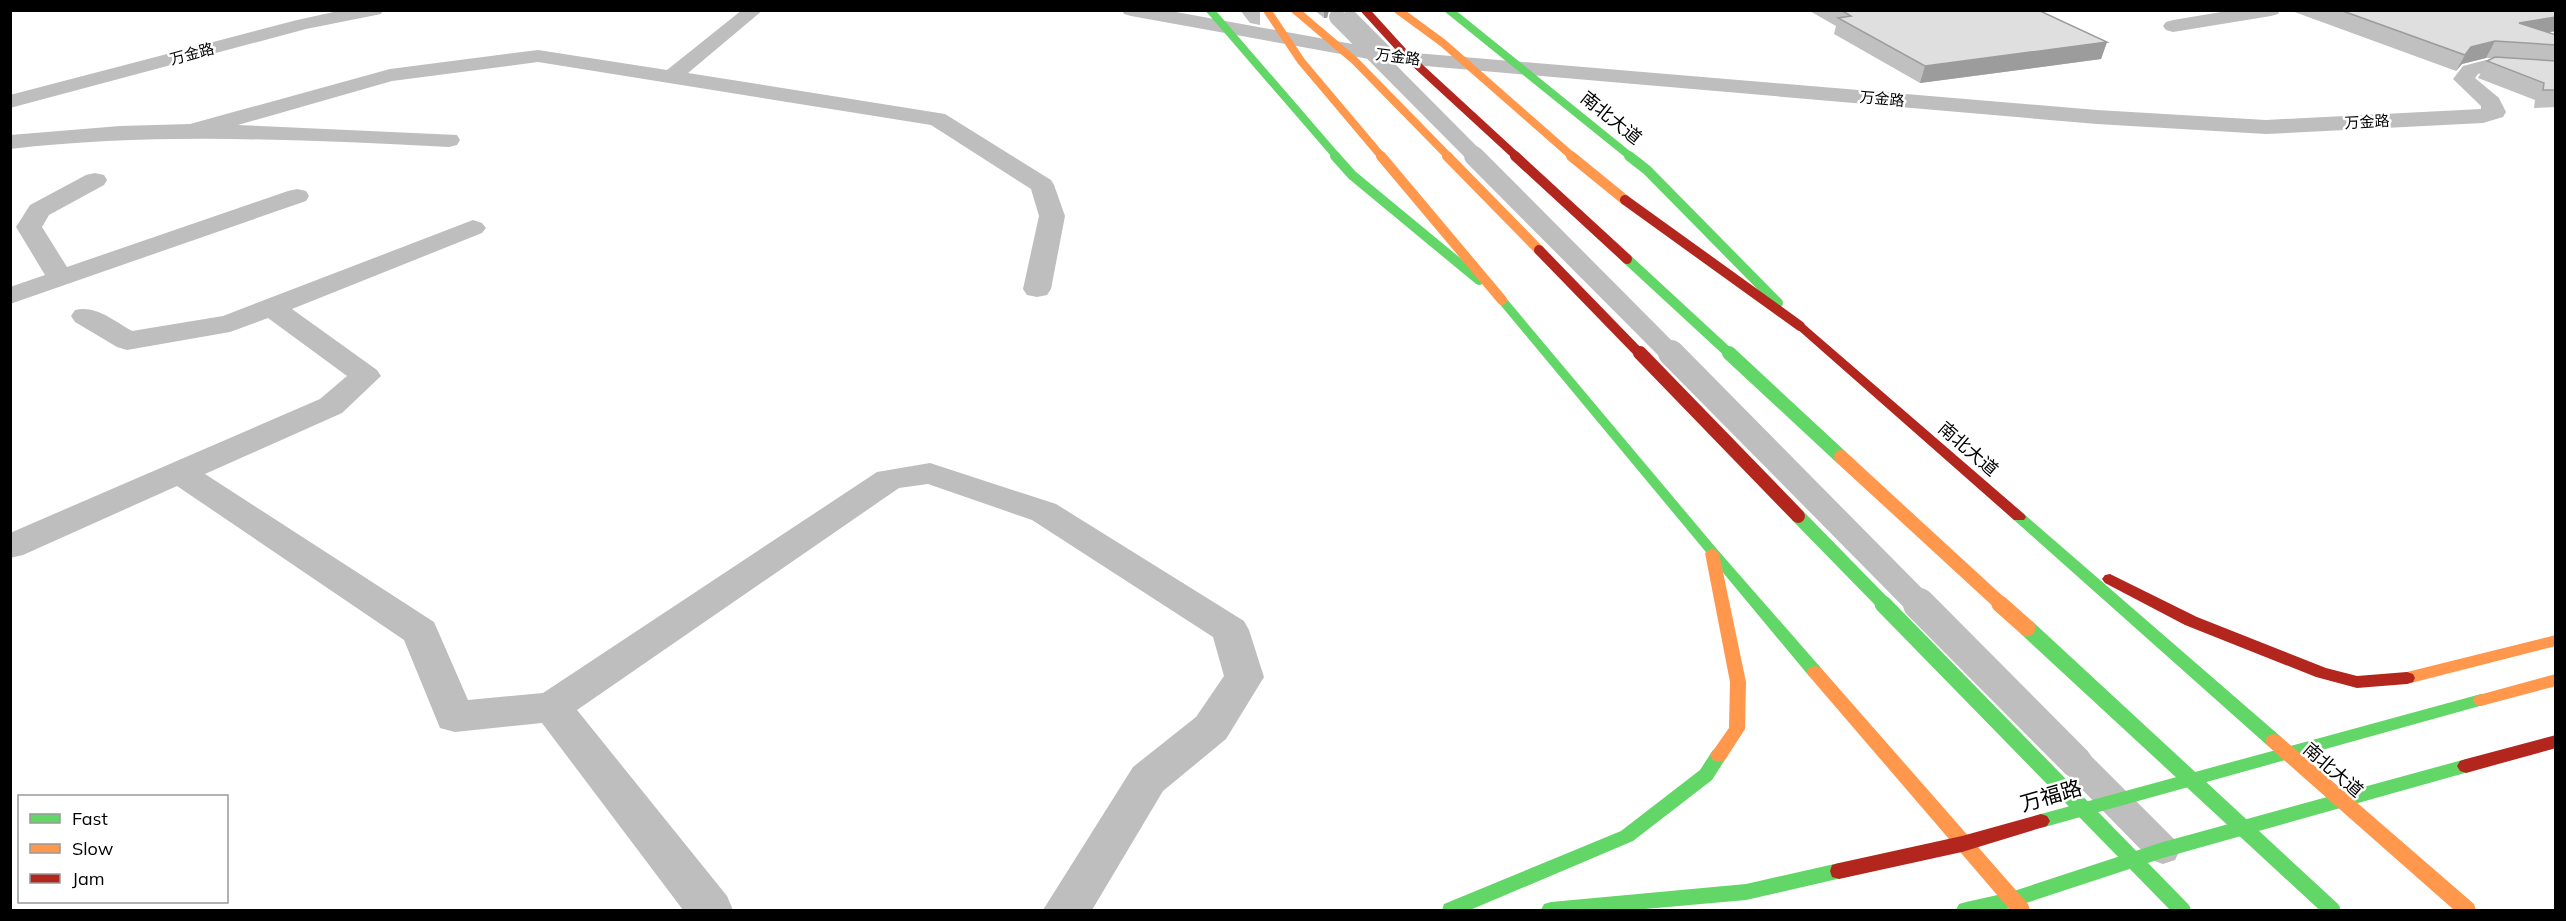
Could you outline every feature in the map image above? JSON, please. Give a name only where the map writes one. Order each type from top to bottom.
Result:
[{"type":"main road","points":[[1210,10],[1352,175],[1502,300]]},
{"type":"main road","points":[[1266,10],[1301,62],[1711,551],[2021,910]]},
{"type":"main road","points":[[1295,10],[1354,60],[2182,910]]},
{"type":"main road","points":[[1365,10],[1405,54],[2332,910]]},
{"type":"main road","points":[[1398,10],[1443,43],[1602,183],[1800,326]]},
{"type":"main road","name":"南北大道","points":[[1449,10],[1647,170],[1800,326],[2467,910]]},
{"type":"main road","points":[[2036,532],[2125,589],[2164,609],[2322,673],[2364,682],[2396,680],[2556,640]]},
{"type":"main road","points":[[1451,910],[1627,836],[1706,775],[1737,729],[1738,682],[1711,551]]},
{"type":"main road","name":"万福路","points":[[1551,910],[1746,892],[1962,844],[2115,799],[2556,680]]},
{"type":"main road","points":[[1966,910],[2011,900],[2163,850],[2343,802],[2556,741]]},
{"type":"street","name":"万金路","points":[[10,102],[304,24],[374,10]]},
{"type":"street","points":[[672,76],[754,10]]},
{"type":"street","name":"万金路","points":[[1131,10],[1391,57],[2097,117],[2266,127],[2483,116],[2494,112],[2491,103],[2464,79],[2470,70],[2486,66],[2556,70]]},
{"type":"street","points":[[2173,26],[2271,10]]},
{"type":"street","points":[[195,130],[390,75],[538,56],[937,119],[1042,185],[1052,216],[1037,289]]},
{"type":"street","points":[[10,142],[66,134],[195,130],[449,140]]},
{"type":"street","points":[[61,279],[29,227],[39,210],[95,180]]},
{"type":"street","points":[[10,296],[297,196]]},
{"type":"street","points":[[85,316],[127,341],[230,323],[473,228]]},
{"type":"street","points":[[17,535],[180,473],[331,406],[366,376],[272,307]]},
{"type":"street","points":[[180,473],[420,632],[455,717],[552,707],[889,479],[930,473],[1044,512],[1230,630],[1244,677],[1211,728],[1149,779],[1066,910]]},
{"type":"street","points":[[552,707],[710,910]]},
{"type":"lane","points":[[1391,57],[1343,16],[2163,850]]},
{"type":"building","points":[[1841,10],[2038,10],[2107,42],[1925,66],[1838,18],[1851,16]]},
{"type":"building","points":[[2340,10],[2556,10],[2556,17],[2519,23],[2556,35],[2556,45],[2495,41],[2471,47],[2465,55]]},
{"type":"building","points":[[2495,57],[2556,61],[2556,90],[2543,90],[2544,83],[2487,61]]},
{"type":"traffic: fast","points":[[1210,10],[1352,175],[1479,280]]},
{"type":"traffic: fast","points":[[1449,10],[1647,170],[1778,303]]},
{"type":"traffic: fast","points":[[1627,259],[1841,457]]},
{"type":"traffic: fast","points":[[1502,300],[1815,672]]},
{"type":"traffic: fast","points":[[1798,516],[2182,910]]},
{"type":"traffic: fast","points":[[2019,517],[2274,741]]},
{"type":"traffic: fast","points":[[2027,628],[2332,910]]},
{"type":"traffic: fast","points":[[2041,821],[2481,700]]},
{"type":"traffic: fast","points":[[1451,910],[1627,836],[1706,775],[1719,755]]},
{"type":"traffic: fast","points":[[1966,910],[2011,900],[2163,850],[2466,766]]},
{"type":"traffic: fast","points":[[1551,910],[1746,892],[1839,871]]},
{"type":"traffic: slow","points":[[1267,10],[1301,61],[1502,300]]},
{"type":"traffic: slow","points":[[1295,10],[1354,60],[1539,250]]},
{"type":"traffic: slow","points":[[1398,10],[1443,43],[1602,183],[1625,200]]},
{"type":"traffic: slow","points":[[1841,457],[2027,628]]},
{"type":"traffic: slow","points":[[1712,553],[1738,682],[1737,729],[1719,755]]},
{"type":"traffic: slow","points":[[2407,678],[2556,640]]},
{"type":"traffic: slow","points":[[1815,672],[2021,910]]},
{"type":"traffic: slow","points":[[2481,700],[2556,680]]},
{"type":"traffic: slow","points":[[2274,741],[2467,910]]},
{"type":"traffic: jam","points":[[1365,10],[1405,54],[1627,259]]},
{"type":"traffic: jam","points":[[1625,200],[1800,326]]},
{"type":"traffic: jam","points":[[1539,250],[1798,516]]},
{"type":"traffic: jam","points":[[1800,326],[2019,517]]},
{"type":"traffic: jam","points":[[2110,579],[2191,621],[2322,673],[2357,682],[2407,678]]},
{"type":"traffic: jam","points":[[2466,766],[2556,741]]},
{"type":"traffic: jam","points":[[1839,871],[1962,844],[2041,821]]}]
